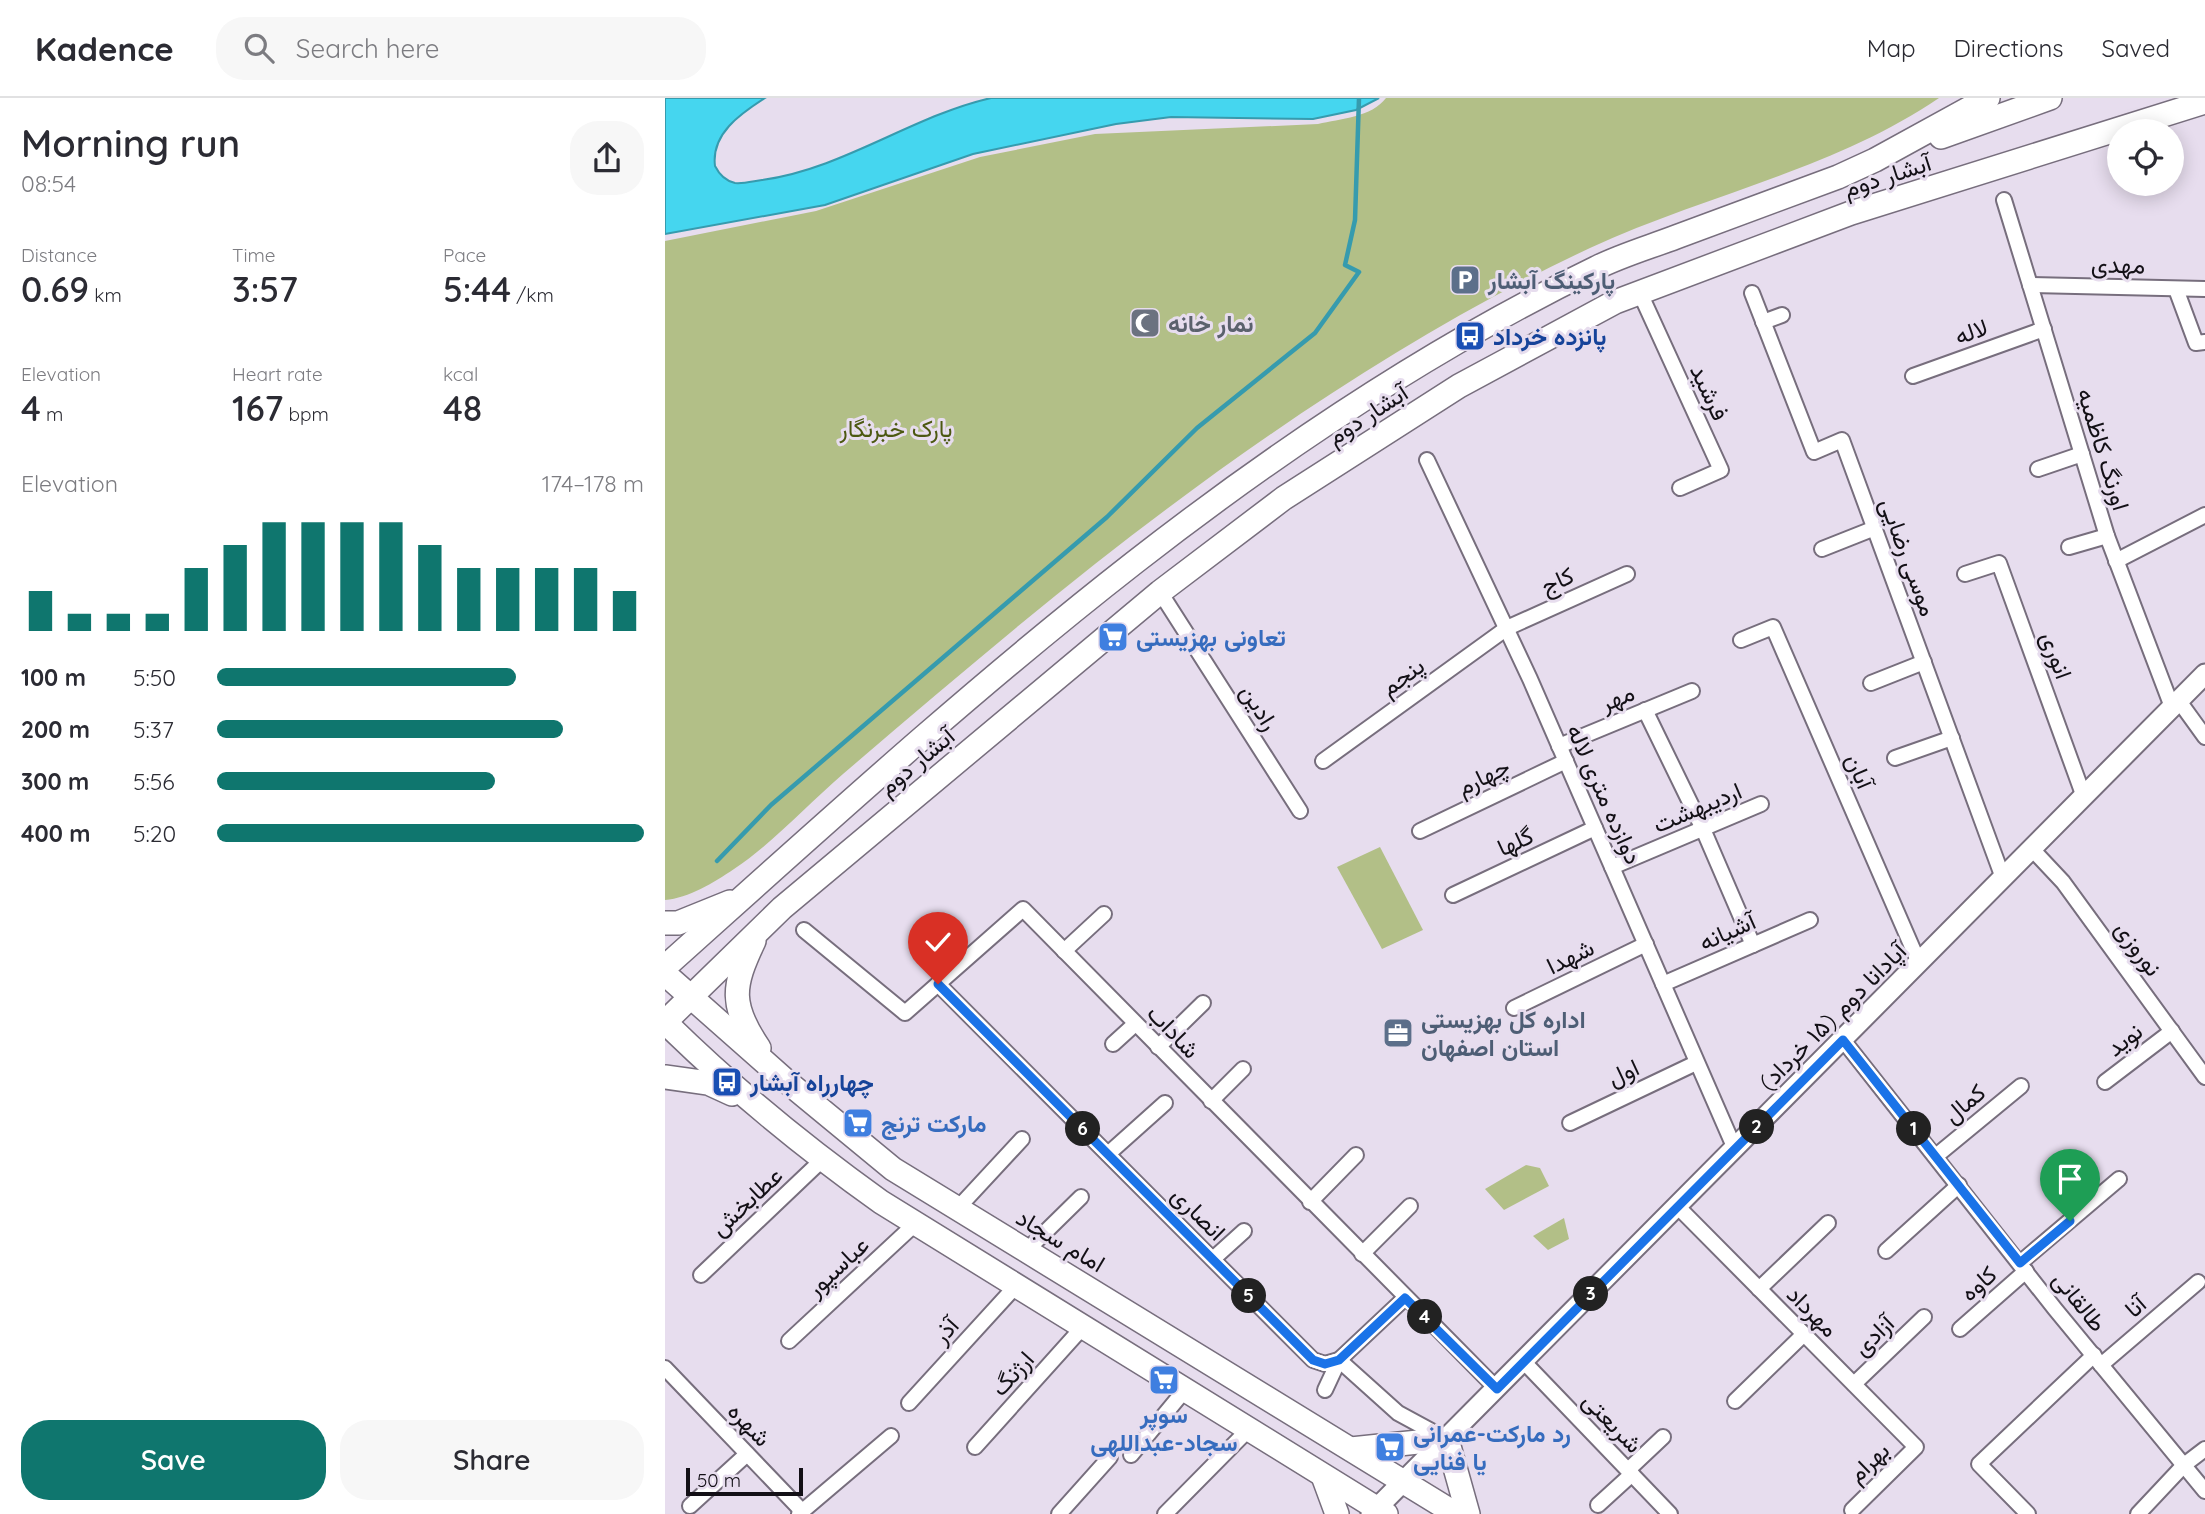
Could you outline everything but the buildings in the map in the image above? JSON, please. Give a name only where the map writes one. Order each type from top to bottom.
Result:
[{"type":"main road","name":"آبشار دوم","points":[[665,967],[849,801],[1148,552],[1262,466],[1439,352],[1598,266],[1875,160],[1988,98]]},
{"type":"main road","points":[[1875,160],[2050,98]]},
{"type":"main road","points":[[2138,119],[2164,98]]},
{"type":"main road","name":"آبشار دوم","points":[[2151,119],[2205,102]]},
{"type":"main road","name":"آبشار دوم","points":[[665,1022],[762,926],[1160,592],[1284,498],[1459,386],[1615,302],[1851,213],[2107,133]]},
{"type":"main road","name":"آپادانا دوم (۱۵ خرداد)","points":[[1378,1512],[1403,1482],[2205,674]]},
{"type":"main road","points":[[849,801],[873,832]]},
{"type":"main road","points":[[665,923],[678,923],[745,896]]},
{"type":"main road","points":[[762,926],[740,970],[736,1004],[746,1028],[775,1071]]},
{"type":"main road","name":"امام سجاد","points":[[665,974],[775,1071],[893,1169],[1457,1514]]},
{"type":"main road","points":[[665,1022],[753,1104],[822,1160],[915,1224],[1378,1512]]},
{"type":"main road","points":[[665,1077],[708,1083],[753,1104]]},
{"type":"main road","points":[[1351,1449],[1447,1439],[1468,1514]]},
{"type":"main road","points":[[1323,1476],[1337,1514]]},
{"type":"street","name":"اورنگ کاظمیه","points":[[2004,200],[2116,561],[2176,704],[2205,737]]},
{"type":"street","name":"مهدی","points":[[2030,285],[2205,289]]},
{"type":"street","points":[[2176,289],[2196,342],[2205,342]]},
{"type":"street","name":"فرشید","points":[[1640,293],[1721,470],[1680,488]]},
{"type":"street","name":"موسی رضایی","points":[[1752,293],[1814,452],[1842,440],[2003,878]]},
{"type":"street","points":[[1763,321],[1782,315]]},
{"type":"street","name":"لاله","points":[[1913,376],[2044,329]]},
{"type":"street","points":[[2038,469],[2082,454]]},
{"type":"street","name":"دوازده متری لاله","points":[[1427,460],[1507,628],[1735,1149]]},
{"type":"street","points":[[2116,561],[2205,516]]},
{"type":"street","points":[[1822,549],[1875,528]]},
{"type":"street","points":[[2069,547],[2107,536]]},
{"type":"street","name":"انوری","points":[[1965,575],[1999,563],[2084,797]]},
{"type":"street","name":"کاج","points":[[1507,628],[1627,574]]},
{"type":"street","name":"رادین","points":[[1160,592],[1300,811]]},
{"type":"street","name":"آبان","points":[[1741,640],[1773,627],[1919,964]]},
{"type":"street","name":"پنجم","points":[[1323,761],[1507,628]]},
{"type":"street","points":[[1871,683],[1924,662]]},
{"type":"street","name":"مهر","points":[[1559,746],[1692,691]]},
{"type":"street","points":[[1645,710],[1703,829],[1753,945]]},
{"type":"street","points":[[1895,758],[1952,738]]},
{"type":"street","name":"چهارم","points":[[1420,831],[1566,761]]},
{"type":"street","name":"اردیبهشت","points":[[1612,867],[1761,804]]},
{"type":"street","name":"گلها","points":[[1453,895],[1595,828]]},
{"type":"street","name":"نوروزی","points":[[2032,849],[2063,882],[2205,1077]]},
{"type":"street","name":"شاداب","points":[[804,930],[905,1013],[1021,908],[1497,1389]]},
{"type":"street","points":[[1064,951],[1104,914]]},
{"type":"street","name":"آشیانه","points":[[1663,985],[1810,920]]},
{"type":"street","name":"شهدا","points":[[1514,1008],[1646,944]]},
{"type":"street","name":"انصاری","points":[[938,984],[1313,1360],[1325,1364],[1339,1360]]},
{"type":"street","points":[[1158,1047],[1203,1003]]},
{"type":"street","points":[[1113,1044],[1135,1024]]},
{"type":"street","name":"نوید","points":[[2105,1082],[2172,1031]]},
{"type":"street","name":"طالقانی","points":[[1843,1040],[2205,1491]]},
{"type":"street","name":"اول","points":[[1570,1123],[1696,1063]]},
{"type":"street","points":[[1211,1101],[1243,1069]]},
{"type":"street","name":"کمال","points":[[1936,1156],[2021,1086]]},
{"type":"street","points":[[1108,1154],[1165,1103]]},
{"type":"street","points":[[958,1208],[1022,1139]]},
{"type":"street","points":[[1310,1202],[1356,1155]]},
{"type":"street","name":"عطابخش","points":[[701,1275],[822,1160]]},
{"type":"street","name":"کاوه","points":[[1960,1329],[2119,1179]]},
{"type":"street","points":[[1886,1251],[1959,1185]]},
{"type":"street","points":[[1027,1250],[1081,1197]]},
{"type":"street","points":[[1362,1254],[1410,1206]]},
{"type":"street","name":"مهرداد","points":[[1678,1207],[1916,1447]]},
{"type":"street","points":[[1759,1289],[1828,1223]]},
{"type":"street","name":"عباسپور","points":[[789,1341],[915,1224]]},
{"type":"street","points":[[1213,1259],[1244,1230]]},
{"type":"street","name":"آنا","points":[[2028,1514],[1979,1464],[2098,1360],[2198,1282]]},
{"type":"street","name":"آذر","points":[[909,1403],[1015,1287]]},
{"type":"street","points":[[1325,1390],[1339,1360],[1405,1298]]},
{"type":"street","name":"آزادی","points":[[1854,1384],[1924,1317]]},
{"type":"street","name":"ارژنگ","points":[[975,1447],[1082,1328]]},
{"type":"street","points":[[1735,1401],[1804,1334]]},
{"type":"street","points":[[1339,1360],[1398,1413],[1447,1439]]},
{"type":"street","name":"شریعتی","points":[[1524,1362],[1670,1514]]},
{"type":"street","name":"شهره","points":[[665,1367],[800,1513],[891,1436]]},
{"type":"street","points":[[1131,1455],[1184,1391]]},
{"type":"street","points":[[1165,1514],[1248,1430]]},
{"type":"street","points":[[1598,1505],[1663,1437]]},
{"type":"street","name":"بهرام","points":[[1852,1510],[1916,1447]]},
{"type":"street","points":[[2138,1514],[2184,1465],[2205,1449]]},
{"type":"street","points":[[691,1506],[747,1454]]},
{"type":"street","points":[[1059,1514],[1110,1457]]},
{"type":"green space","name":"پارک خبرنگار","points":[[1386,98],[1939,98],[1856,144],[1633,229],[1524,280],[1333,392],[1212,476],[1095,564],[905,721],[748,859],[701,889],[665,900],[665,241],[816,211],[980,157],[1095,134],[1318,124],[1364,113]]},
{"type":"green space","points":[[1380,847],[1423,930],[1382,949],[1337,867]]},
{"type":"green space","points":[[1526,1165],[1540,1168],[1549,1186],[1504,1210],[1485,1189]]},
{"type":"green space","points":[[1564,1218],[1569,1239],[1548,1250],[1533,1236]]},
{"type":"water","points":[[665,98],[765,98],[737,118],[718,144],[715,166],[726,179],[738,183],[792,174],[821,165],[933,117],[991,98],[1379,98],[1356,110],[1313,119],[1171,117],[1116,124],[973,154],[825,205],[665,234]]},
{"type":"waterway","points":[[717,861],[771,805],[1107,517],[1197,428],[1315,333],[1359,272],[1345,265],[1355,220],[1359,98]]},
{"type":"place","name":"پارکینگ آبشار","points":[[1465,280]]},
{"type":"place","name":"نمار خانه","points":[[1145,323]]},
{"type":"place","name":"پانزده خرداد","points":[[1470,336]]},
{"type":"place","name":"تعاونی بهزیستی","points":[[1113,637]]},
{"type":"place","name":"اداره کل بهزیستی استان اصفهان","points":[[1398,1033]]},
{"type":"place","name":"چهارراه آبشار","points":[[727,1082]]},
{"type":"place","name":"مارکت ترنج","points":[[858,1123]]},
{"type":"place","name":"سوپر سجاد-عبداللهی","points":[[1164,1380]]},
{"type":"place","name":"رد مارکت-عمرانی یا فنایی","points":[[1390,1447]]},
{"type":"route","points":[[938,984],[1313,1360],[1325,1364],[1339,1360],[1405,1298],[1497,1389],[1843,1040],[2020,1263],[2070,1221]]}]
